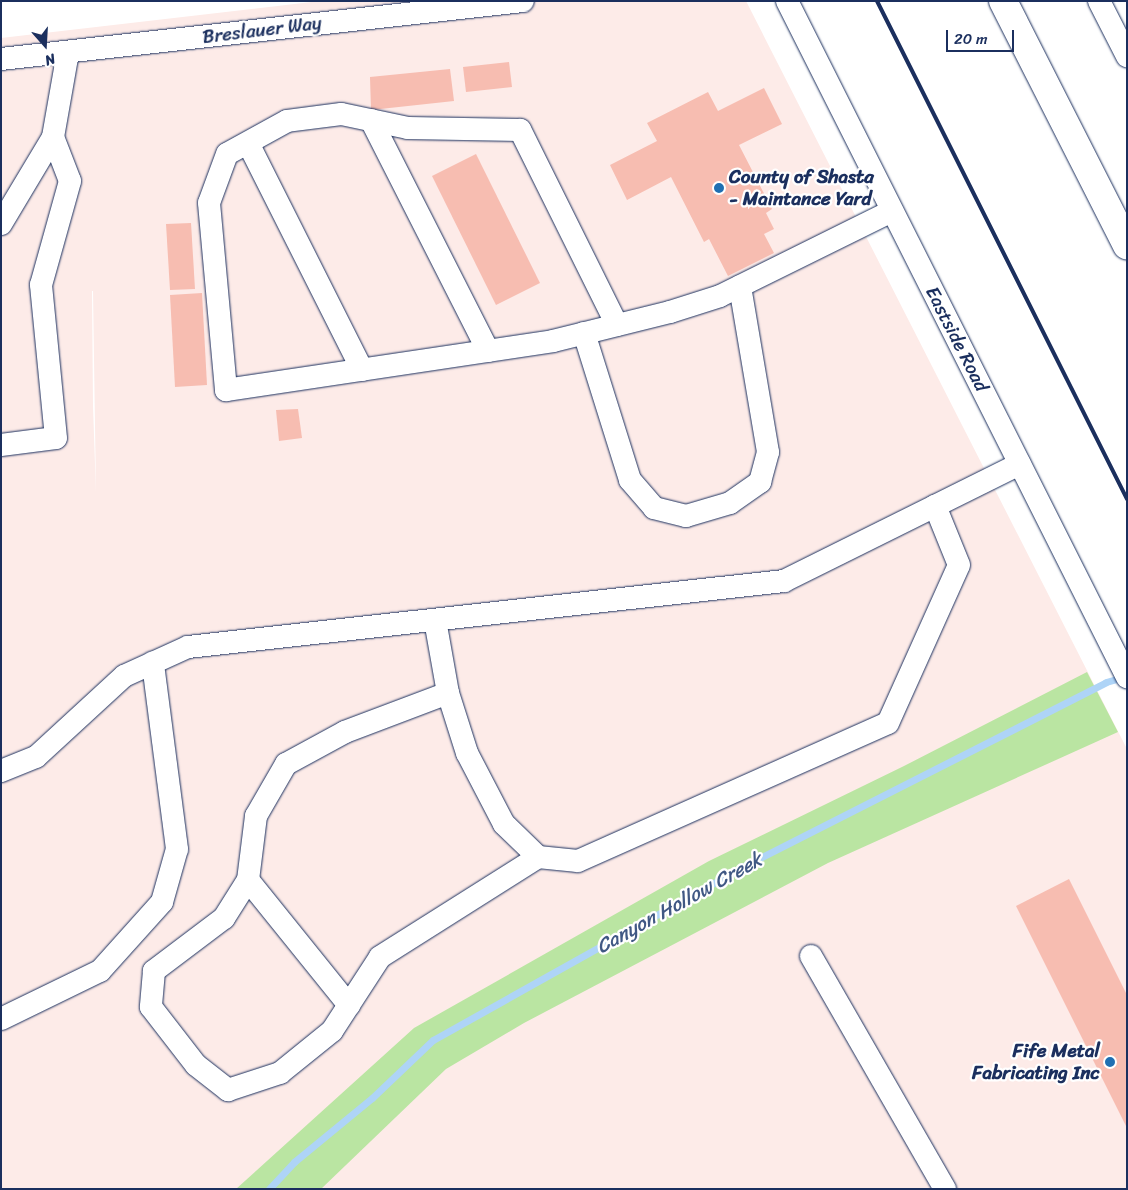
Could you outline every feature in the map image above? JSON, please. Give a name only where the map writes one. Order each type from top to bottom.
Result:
[{"type":"main road","points":[[1003,1],[1127,246]]},
{"type":"street","name":"Breslauer Way","points":[[1,59],[523,1]]},
{"type":"street","name":"Eastside Road","points":[[787,1],[1127,677]]},
{"type":"street","points":[[1099,1],[1127,56]]},
{"type":"street","points":[[1,224],[53,138],[68,52]]},
{"type":"street","points":[[617,325],[520,130],[408,128],[341,114],[287,120],[227,154],[209,203],[226,390],[488,351],[584,333],[617,325],[670,312],[740,286],[892,210]]},
{"type":"street","points":[[371,120],[488,351]]},
{"type":"street","points":[[1,445],[56,438],[41,286],[70,181],[53,138]]},
{"type":"street","points":[[248,142],[362,370]]},
{"type":"street","points":[[584,333],[630,480],[654,508],[686,516],[730,503],[760,482],[768,452],[740,286]]},
{"type":"street","points":[[1,771],[36,757],[124,676],[188,647],[784,581],[1020,464]]},
{"type":"street","points":[[448,693],[345,732],[286,764],[256,816],[248,880],[224,918],[154,972],[151,1007],[196,1066],[228,1090],[280,1073],[332,1031],[380,957],[538,857],[578,861],[888,723],[958,565],[935,506]]},
{"type":"street","points":[[435,620],[448,693],[467,753],[504,824],[538,857]]},
{"type":"street","points":[[1,1019],[100,971],[162,902],[176,849],[153,663]]},
{"type":"street","points":[[248,880],[349,1005]]},
{"type":"street","points":[[812,956],[945,1189]]},
{"type":"shaded area","points":[[320,1],[746,1],[1127,749],[1127,1189],[1,1189],[1,38]],"holes":[[[93,291],[96,493],[93,406]]]},
{"type":"green space","points":[[1087,672],[1118,732],[828,863],[524,1023],[446,1069],[321,1189],[236,1189],[414,1028],[709,861],[904,766]]},
{"type":"building","points":[[509,62],[512,87],[466,92],[463,67]]},
{"type":"building","points":[[450,69],[454,101],[371,110],[370,77]]},
{"type":"building","name":"County of Shasta - Maintance Yard","points":[[764,88],[782,124],[739,145],[772,209],[766,213],[774,229],[764,234],[774,253],[728,276],[709,239],[704,242],[671,177],[627,200],[610,165],[657,141],[647,123],[708,92],[718,111]]},
{"type":"building","points":[[476,154],[540,283],[496,305],[432,176]]},
{"type":"building","points":[[191,223],[195,289],[170,290],[166,224]]},
{"type":"building","points":[[202,293],[207,385],[175,387],[170,295]]},
{"type":"building","points":[[298,409],[302,438],[279,441],[276,410]]},
{"type":"building","name":"Fife Metal Fabricating Inc","points":[[1069,879],[1127,995],[1127,1128],[1016,906]]},
{"type":"waterway","name":"Canyon Hollow Creek","points":[[269,1189],[294,1162],[372,1098],[433,1040],[742,867],[1106,682],[1124,677]]},
{"type":"railway","points":[[877,1],[1127,499]]},
{"type":"place","name":"County of Shasta - Maintance Yard","points":[[719,188]]},
{"type":"place","name":"Fife Metal Fabricating Inc","points":[[1110,1062]]}]
